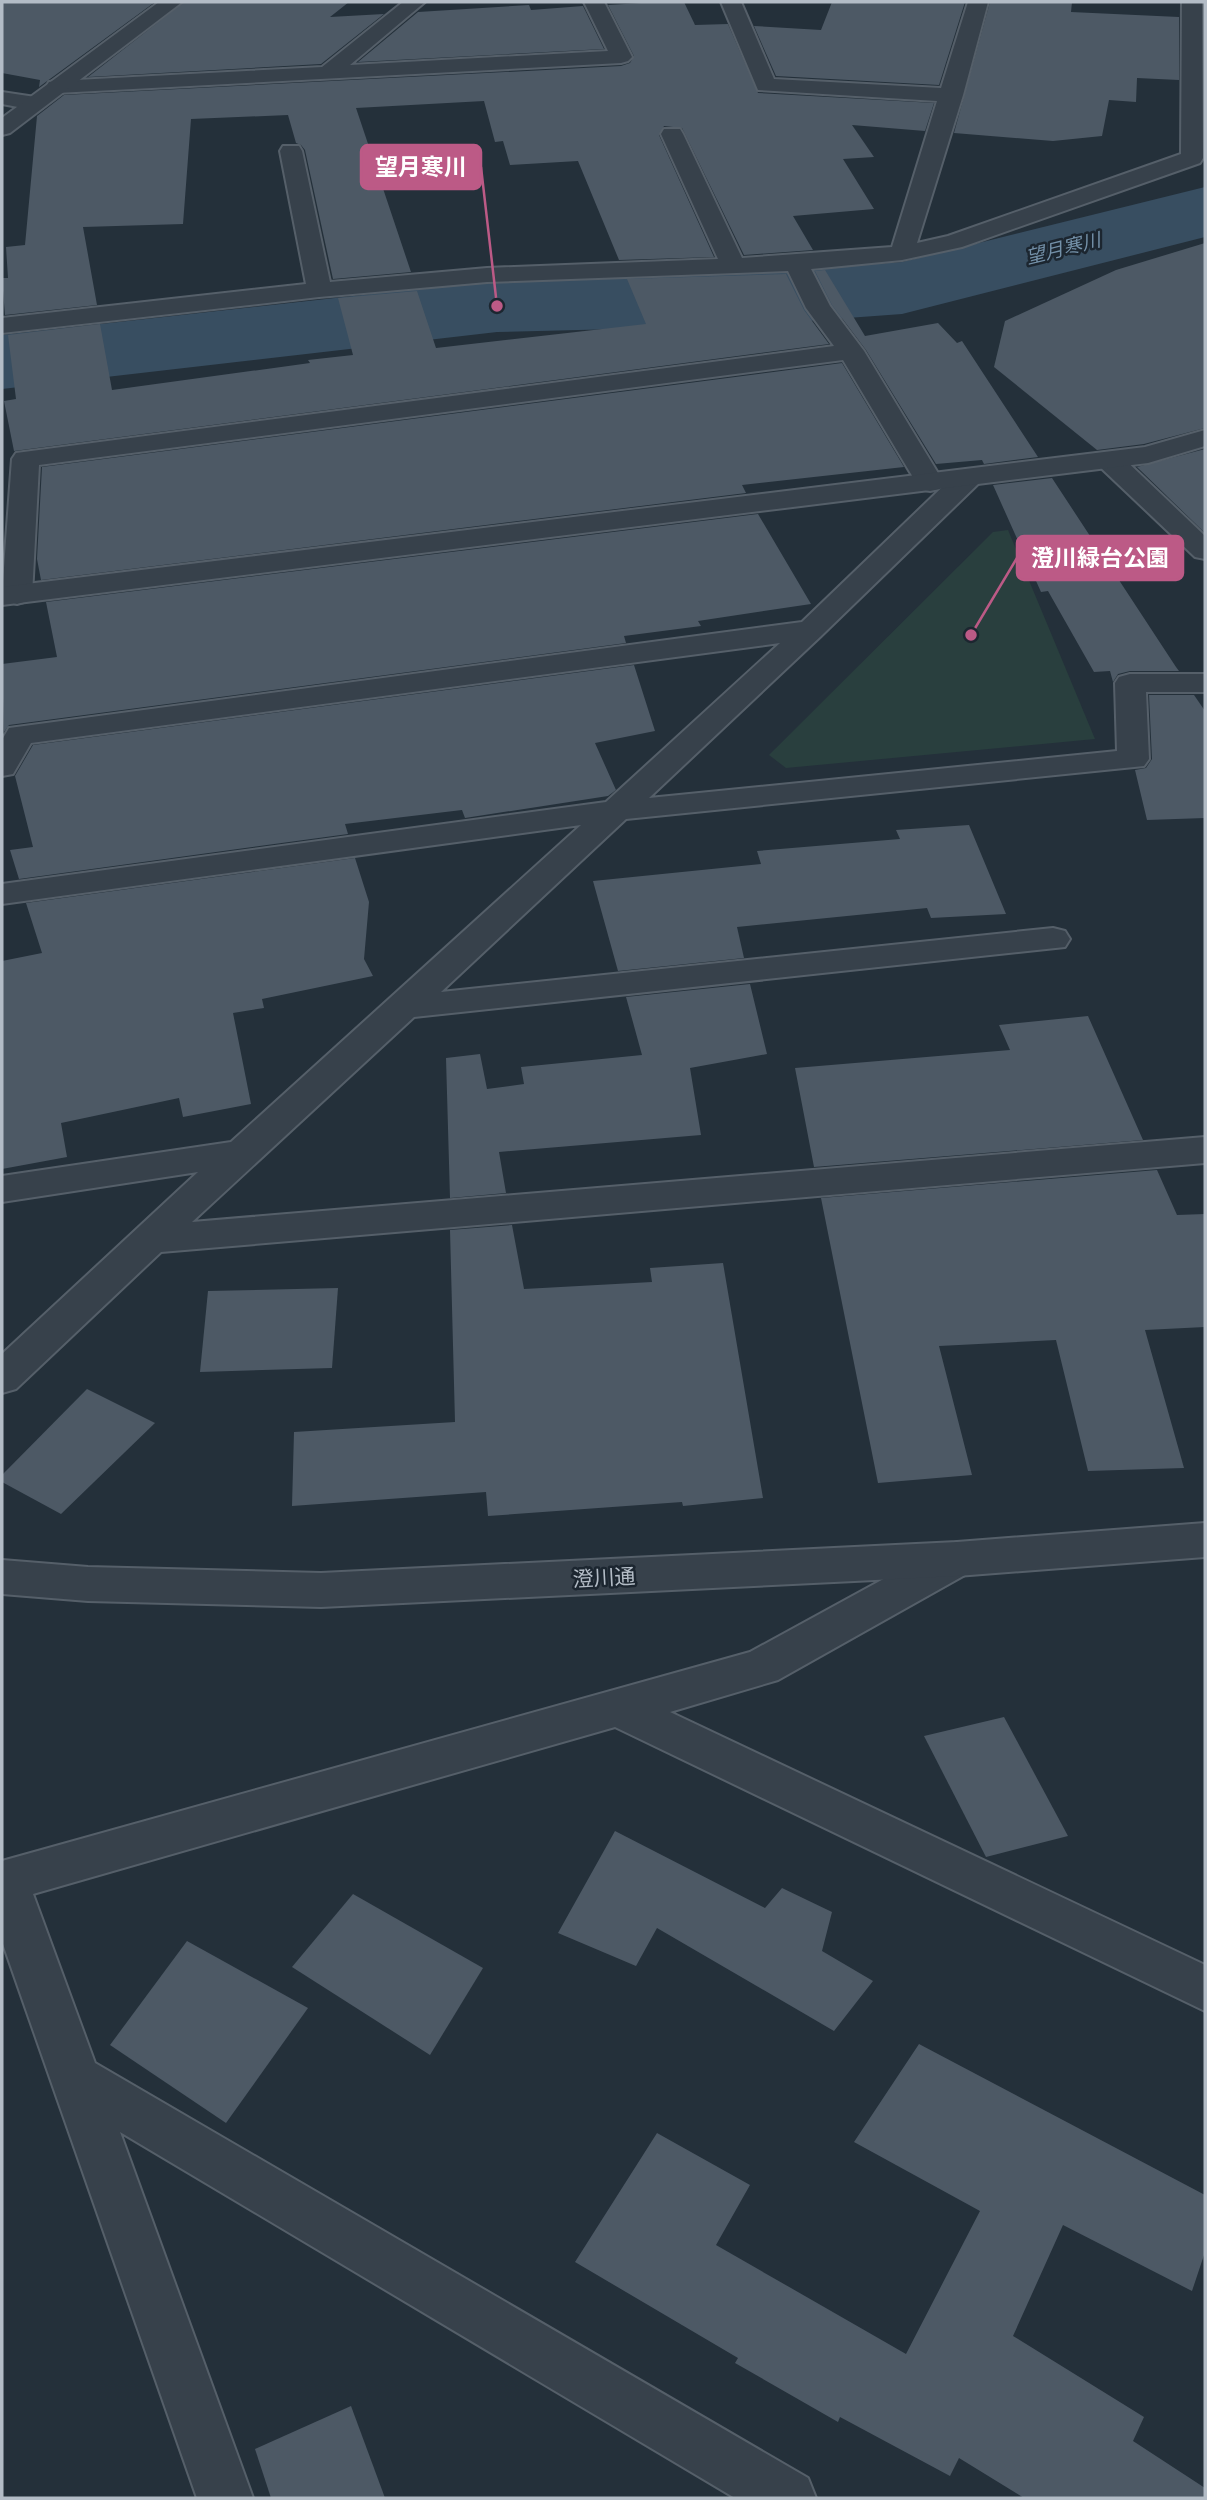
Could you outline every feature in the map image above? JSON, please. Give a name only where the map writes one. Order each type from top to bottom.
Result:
[{"type":"street","points":[[2,128],[171,2]]},
{"type":"street","points":[[328,73],[415,2]]},
{"type":"street","points":[[57,87],[621,57],[594,2]]},
{"type":"street","points":[[731,2],[766,85],[952,95]]},
{"type":"street","points":[[902,253],[978,2]]},
{"type":"street","points":[[2,326],[319,290],[487,275],[733,265],[807,286],[902,253],[954,242],[1192,158],[1192,2]]},
{"type":"street","points":[[2,98],[34,103]]},
{"type":"street","points":[[672,134],[733,265]]},
{"type":"street","points":[[291,151],[319,290]]},
{"type":"street","points":[[807,286],[851,351],[930,483]]},
{"type":"street","points":[[851,351],[26,459],[9,595],[1148,455],[1205,438]]},
{"type":"street","points":[[1109,460],[1205,551]]},
{"type":"street","points":[[2,1378],[242,1153],[404,1007],[612,811],[811,630],[968,478]]},
{"type":"street","points":[[2,767],[20,735],[811,630]]},
{"type":"street","points":[[2,894],[612,811],[1133,760],[1130,683],[1205,683]]},
{"type":"street","points":[[404,1007],[1053,939]]},
{"type":"street","points":[[151,1240],[1205,1150]]},
{"type":"street","points":[[2,1189],[242,1153]]},
{"type":"street","name":"澄川通","points":[[2,1577],[88,1584],[321,1590],[957,1559],[1205,1540]]},
{"type":"street","points":[[225,2498],[4,1882],[762,1667],[957,1559]]},
{"type":"street","points":[[620,1709],[1205,1989]]},
{"type":"street","points":[[76,2079],[788,2498]]},
{"type":"green space","points":[[1008,530],[1095,739],[786,768],[769,755],[993,532]]},
{"type":"building","points":[[2,2],[155,2],[39,87],[40,80],[2,73]]},
{"type":"building","points":[[184,2],[349,2],[330,17],[384,14],[321,64],[88,77]]},
{"type":"building","points":[[684,2],[695,25],[728,24],[758,93],[934,103],[925,131],[852,125],[874,157],[843,159],[874,209],[793,216],[813,250],[744,255],[682,128],[664,126],[659,135],[714,257],[619,260],[578,161],[510,165],[503,141],[495,142],[484,101],[356,108],[411,272],[333,279],[305,150],[296,143],[288,115],[191,119],[183,224],[83,227],[97,305],[5,315],[2,278],[8,278],[6,247],[25,245],[37,116],[64,95],[621,66],[630,63],[634,56],[608,5]]},
{"type":"building","points":[[832,2],[965,2],[939,85],[776,76],[754,26],[821,30]]},
{"type":"building","points":[[990,2],[1072,2],[1071,12],[1179,17],[1179,80],[1137,78],[1136,102],[1109,100],[1102,136],[1053,141],[954,133]]},
{"type":"building","points":[[529,5],[531,10],[583,6],[604,49],[358,62],[418,12]]},
{"type":"building","points":[[1205,243],[1205,428],[1144,444],[1097,450],[994,367],[1005,321],[1116,270]]},
{"type":"building","points":[[825,270],[865,336],[938,323],[957,343],[962,341],[1038,457],[984,464],[982,460],[936,464],[866,350],[832,305],[815,271]]},
{"type":"building","points":[[786,274],[804,310],[829,344],[14,451],[4,401],[16,399],[8,335],[100,324],[112,390],[353,355],[338,298],[417,291],[436,348],[646,324],[627,279]]},
{"type":"building","points":[[842,363],[904,467],[742,485],[746,493],[41,580],[37,559],[42,467]]},
{"type":"building","points":[[1205,449],[1205,533],[1137,467]]},
{"type":"building","points":[[1052,478],[1179,671],[1130,671],[1118,674],[1113,682],[1110,671],[1094,672],[1048,591],[1041,592],[993,485]]},
{"type":"building","points":[[758,514],[811,604],[698,621],[701,626],[624,636],[626,643],[9,725],[4,732],[2,664],[57,657],[46,602]]},
{"type":"building","points":[[634,665],[655,731],[595,743],[616,790],[608,796],[465,818],[462,810],[345,824],[348,834],[19,879],[10,850],[33,847],[15,776],[33,745]]},
{"type":"building","points":[[1149,695],[1194,695],[1205,711],[1205,818],[1147,820],[1135,770],[1146,768],[1152,759]]},
{"type":"building","points":[[969,825],[1006,914],[931,918],[927,908],[737,927],[744,958],[618,971],[593,881],[761,864],[757,851],[900,839],[896,830]]},
{"type":"building","points":[[355,858],[369,902],[364,959],[373,976],[262,999],[264,1008],[233,1013],[251,1104],[183,1117],[179,1098],[61,1123],[67,1157],[2,1169],[2,961],[42,953],[26,903]]},
{"type":"building","points":[[750,984],[767,1054],[690,1068],[701,1135],[499,1152],[506,1193],[450,1198],[446,1058],[480,1054],[487,1089],[524,1084],[521,1067],[642,1055],[626,997]]},
{"type":"building","points":[[1088,1016],[1143,1140],[814,1167],[795,1068],[1010,1050],[999,1025]]},
{"type":"building","points":[[1157,1170],[1177,1215],[1205,1214],[1205,1327],[1145,1330],[1184,1468],[1088,1471],[1056,1340],[939,1346],[972,1475],[878,1483],[821,1198]]},
{"type":"building","points":[[512,1225],[524,1289],[652,1282],[650,1268],[723,1263],[763,1498],[683,1506],[682,1502],[488,1516],[486,1492],[292,1506],[294,1432],[455,1422],[450,1230]]},
{"type":"building","points":[[338,1288],[332,1368],[200,1372],[208,1291]]},
{"type":"building","points":[[87,1389],[155,1423],[61,1514],[2,1482],[2,1475]]},
{"type":"building","points":[[1004,1717],[1068,1836],[986,1857],[924,1736]]},
{"type":"building","points":[[615,1831],[765,1908],[782,1888],[832,1912],[822,1951],[873,1981],[834,2031],[657,1928],[636,1966],[558,1933]]},
{"type":"building","points":[[353,1894],[483,1968],[430,2055],[292,1967]]},
{"type":"building","points":[[187,1941],[308,2008],[226,2123],[110,2045]]},
{"type":"building","points":[[919,2044],[1205,2195],[1205,2252],[1192,2291],[1063,2225],[1013,2336],[1144,2417],[1133,2441],[1205,2488],[1205,2498],[1024,2498],[959,2458],[950,2476],[840,2417],[838,2422],[735,2363],[738,2358],[575,2262],[657,2133],[750,2185],[716,2245],[906,2354],[980,2211],[854,2142]]},
{"type":"building","points":[[351,2406],[385,2498],[271,2498],[255,2449]]},
{"type":"waterway","name":"望月寒川","points":[[2,362],[497,306],[740,300],[902,288],[1205,212]]},
{"type":"place","name":"望月寒川","points":[[497,306]]},
{"type":"place","name":"澄川緑台公園","points":[[971,635]]}]
